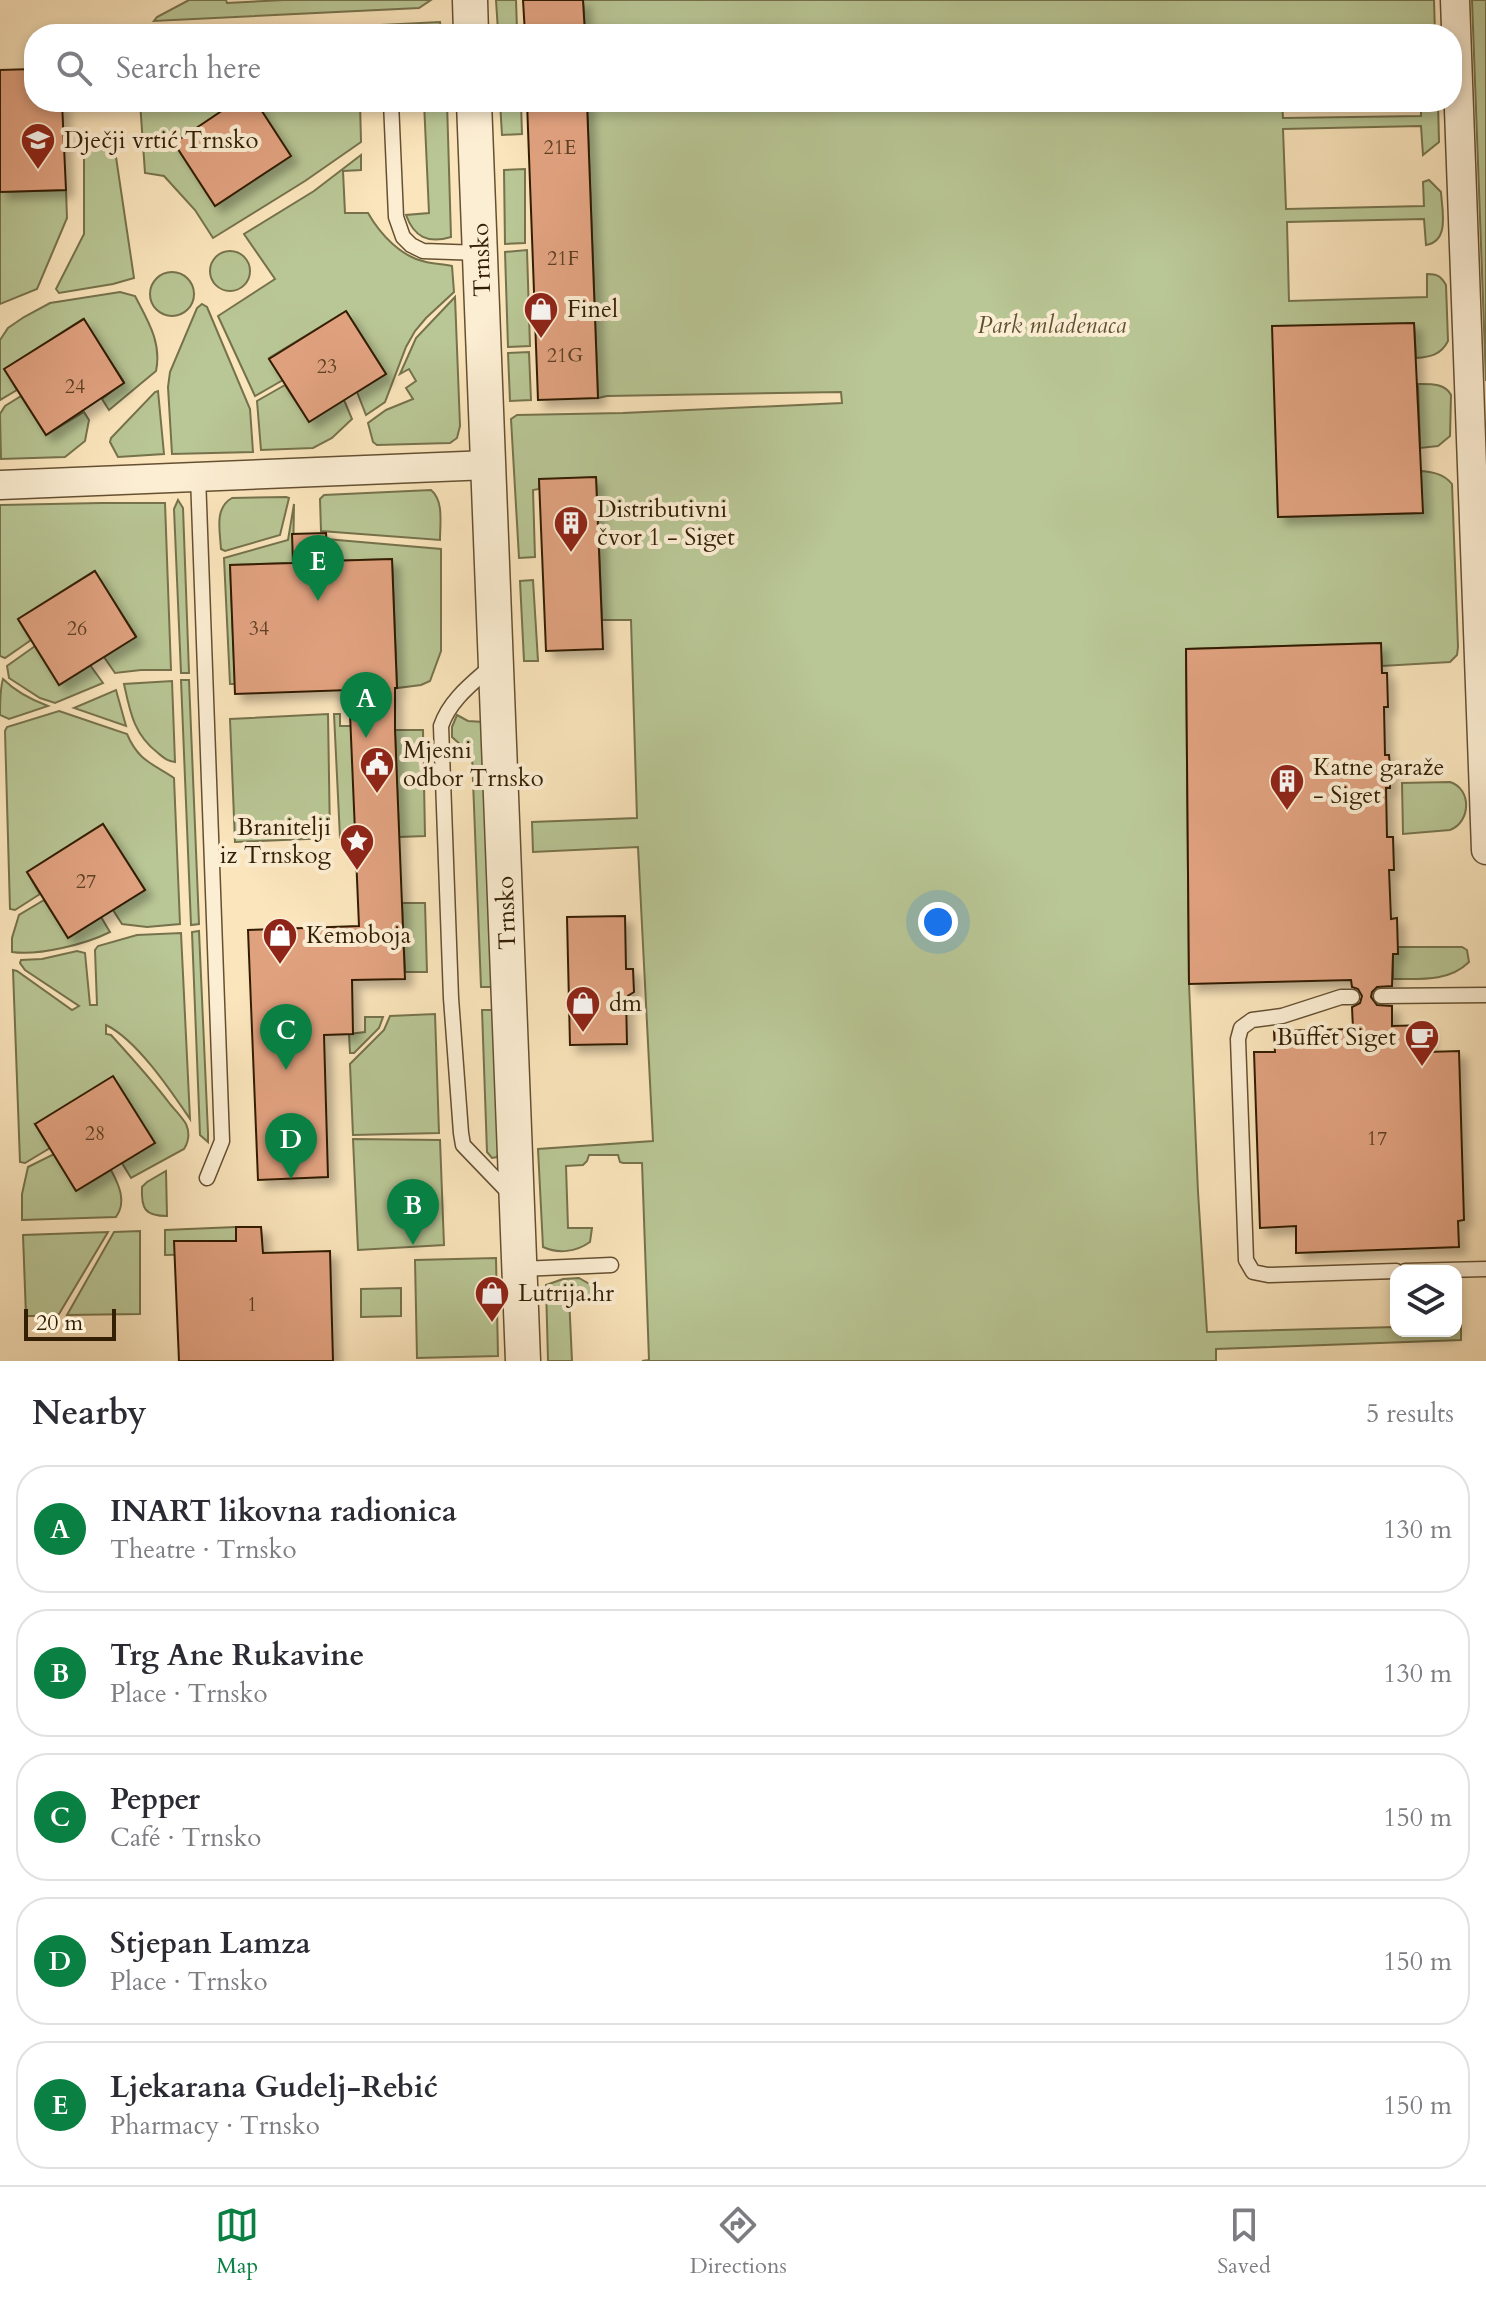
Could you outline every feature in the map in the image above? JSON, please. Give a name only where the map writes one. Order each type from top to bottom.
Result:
[{"type":"street","points":[[470,0],[471,24]]},
{"type":"street","points":[[1455,0],[1456,24]]},
{"type":"street","name":"Trnsko","points":[[474,112],[523,1361]]},
{"type":"street","points":[[1460,112],[1482,586],[1486,850]]},
{"type":"street","points":[[0,485],[489,465]]},
{"type":"lane","points":[[391,112],[396,217],[403,237],[423,251],[481,253]]},
{"type":"lane","points":[[198,476],[222,1141],[207,1178]]},
{"type":"lane","points":[[497,661],[458,696],[441,726],[451,983],[461,1133],[463,1145],[518,1203]]},
{"type":"lane","points":[[1381,996],[1486,995]]},
{"type":"lane","points":[[1352,997],[1341,997],[1282,1016],[1252,1020],[1241,1028],[1238,1039],[1246,1260],[1253,1272],[1268,1275],[1390,1271]]},
{"type":"lane","points":[[521,1269],[611,1265]]},
{"type":"lane","points":[[1462,1270],[1486,1269]]},
{"type":"green space","points":[[189,0],[226,0],[227,3],[431,0],[419,8],[154,21]]},
{"type":"green space","points":[[496,0],[516,0],[517,24],[498,24]]},
{"type":"green space","points":[[583,0],[1434,0],[1435,24],[584,24]]},
{"type":"green space","points":[[1472,0],[1486,0],[1486,381]]},
{"type":"green space","points":[[440,22],[440,24],[399,24]]},
{"type":"green space","points":[[141,112],[360,112],[361,142],[213,238],[195,210],[164,176],[145,173]]},
{"type":"green space","points":[[424,112],[447,112],[451,237],[435,240],[423,237],[413,229],[406,215],[429,213]]},
{"type":"green space","points":[[501,112],[521,112],[522,134],[502,135]]},
{"type":"green space","name":"Park mladenaca","points":[[587,112],[1283,112],[1283,118],[1421,116],[1421,112],[1438,112],[1439,142],[1423,155],[1421,126],[1283,129],[1286,209],[1424,206],[1423,182],[1429,180],[1441,192],[1443,216],[1439,238],[1426,245],[1424,219],[1287,222],[1289,301],[1427,297],[1427,274],[1436,275],[1446,285],[1448,341],[1435,354],[1416,358],[1414,323],[1273,327],[1278,517],[1422,513],[1421,471],[1445,478],[1452,484],[1457,655],[1450,662],[1382,666],[1380,643],[1186,649],[1189,984],[1207,1332],[1390,1327],[1390,1337],[1461,1337],[1461,1340],[1216,1349],[1216,1361],[642,1361],[649,1360],[642,1163],[620,1162],[618,1155],[589,1155],[583,1165],[566,1166],[568,1228],[592,1228],[590,1242],[579,1248],[555,1251],[543,1247],[538,1149],[653,1141],[638,847],[533,852],[532,822],[637,818],[631,620],[602,620],[596,477],[539,480],[539,489],[533,490],[535,557],[519,558],[511,419],[517,415],[842,403],[841,392],[598,398]]},
{"type":"green space","points":[[98,142],[110,146],[116,157],[134,278],[59,293],[56,289],[84,234],[84,144]]},
{"type":"green space","points":[[361,155],[361,170],[343,171],[345,213],[368,213],[400,250],[426,262],[452,266],[454,292],[415,331],[385,402],[366,415],[357,392],[386,374],[346,311],[269,358],[283,380],[255,396],[218,316],[275,279],[244,234],[314,191]]},
{"type":"green space","points":[[525,169],[525,243],[505,244],[504,170]]},
{"type":"green space","points":[[66,190],[67,218],[37,289],[0,304],[0,192]]},
{"type":"green space","points":[[527,250],[530,346],[508,347],[505,252]]},
{"type":"green space","points":[[230,251],[244,257],[250,271],[244,285],[230,291],[216,285],[210,271],[216,257]]},
{"type":"green space","points":[[172,272],[187,279],[194,294],[187,309],[172,316],[157,309],[150,294],[157,279]]},
{"type":"green space","points":[[120,292],[135,296],[149,323],[157,351],[156,371],[109,410],[102,399],[124,382],[83,319],[5,369],[17,390],[0,400],[0,340],[8,328],[50,303]]},
{"type":"green space","points":[[455,297],[460,426],[457,438],[450,443],[377,445],[373,442],[368,423],[386,410],[413,399],[406,388],[416,381],[409,369],[400,374],[416,338]]},
{"type":"green space","points":[[202,304],[207,307],[250,409],[253,452],[172,454],[170,372],[197,308]]},
{"type":"green space","points":[[529,352],[531,400],[510,401],[508,353]]},
{"type":"green space","points":[[1418,384],[1441,386],[1451,395],[1450,436],[1438,446],[1420,448]]},
{"type":"green space","points":[[285,385],[309,422],[344,400],[352,419],[332,438],[313,448],[261,450],[257,401]]},
{"type":"green space","points":[[158,391],[164,454],[118,457],[111,438]]},
{"type":"green space","points":[[21,396],[46,435],[84,412],[89,420],[85,441],[65,457],[1,459],[0,414],[5,406]]},
{"type":"green space","points":[[431,490],[440,506],[440,540],[321,531],[320,499],[324,495]]},
{"type":"green space","points":[[232,498],[289,498],[280,535],[225,551],[221,549],[219,520],[226,502]]},
{"type":"green space","points":[[178,500],[183,508],[189,673],[181,673],[174,509]]},
{"type":"green space","points":[[165,503],[171,670],[115,673],[104,657],[136,636],[94,571],[18,619],[31,640],[5,658],[0,656],[0,505]]},
{"type":"green space","points":[[294,504],[293,563],[230,565],[235,684],[230,684],[224,558],[288,540]]},
{"type":"green space","points":[[326,539],[441,549],[441,651],[430,681],[397,688],[392,559],[327,561]]},
{"type":"green space","points":[[533,580],[538,661],[524,661],[520,581]]},
{"type":"green space","points":[[35,646],[90,665],[103,683],[55,703],[40,698],[9,678],[7,666]]},
{"type":"green space","points":[[3,679],[24,695],[48,706],[9,719],[0,715]]},
{"type":"green space","points":[[181,680],[189,680],[199,924],[191,925]]},
{"type":"green space","points":[[172,681],[175,762],[164,758],[143,739],[131,713],[124,684]]},
{"type":"green space","points":[[116,690],[126,726],[74,708]]},
{"type":"green space","points":[[59,711],[127,734],[141,755],[174,778],[180,924],[147,927],[122,924],[113,910],[145,890],[103,824],[27,872],[40,894],[15,910],[10,909],[5,731],[7,727]]},
{"type":"green space","points":[[328,714],[330,838],[235,842],[230,719]]},
{"type":"green space","points":[[334,714],[340,714],[340,726],[351,726],[356,838],[340,838]]},
{"type":"green space","points":[[457,715],[468,721],[484,722],[494,987],[481,987],[472,755],[452,737]]},
{"type":"green space","points":[[395,730],[423,730],[425,836],[399,837]]},
{"type":"green space","points":[[1450,782],[1462,791],[1465,798],[1465,813],[1457,826],[1450,830],[1403,834],[1402,783]]},
{"type":"green space","points":[[44,900],[68,937],[101,917],[110,932],[62,948],[12,952],[12,938],[19,915]]},
{"type":"green space","points":[[402,903],[425,903],[427,972],[405,972]]},
{"type":"green space","points":[[199,931],[208,1142],[200,1135],[192,932]]},
{"type":"green space","points":[[181,933],[190,1119],[130,1042],[106,1025],[106,1034],[111,1035],[149,1077],[184,1121],[188,1140],[184,1149],[131,1178],[122,1163],[154,1143],[35,1124],[50,1148],[25,1163],[20,1162],[13,970],[72,1010],[79,1006],[25,970],[20,963],[21,960],[77,951],[85,953],[90,1005],[97,1005],[95,950],[98,946],[137,935]]},
{"type":"green space","points":[[1398,947],[1462,947],[1467,950],[1469,962],[1443,976],[1393,979],[1393,954],[1398,953]]},
{"type":"green space","points":[[482,1010],[495,1010],[500,1151],[497,1157],[492,1158],[487,1152]]},
{"type":"green space","points":[[435,1014],[439,1133],[353,1135],[350,1064],[384,1030],[390,1016]]},
{"type":"green space","points":[[365,1017],[383,1017],[379,1028],[354,1053],[350,1053],[349,1034],[365,1032]]},
{"type":"green space","points":[[353,1139],[440,1140],[444,1245],[358,1250]]},
{"type":"green space","points":[[54,1154],[76,1191],[111,1170],[121,1199],[116,1217],[22,1220],[22,1194],[28,1167]]},
{"type":"green space","points":[[166,1171],[167,1216],[154,1215],[144,1206],[142,1187]]},
{"type":"green space","points":[[261,1227],[262,1253],[165,1255],[165,1230]]},
{"type":"green space","points":[[140,1231],[140,1314],[67,1315],[114,1232]]},
{"type":"green space","points":[[108,1232],[59,1314],[26,1316],[23,1235]]},
{"type":"green space","points":[[496,1258],[498,1356],[417,1358],[415,1260]]},
{"type":"green space","points":[[579,1278],[593,1286],[594,1295],[569,1296],[572,1361],[548,1361],[546,1285]]},
{"type":"green space","points":[[401,1288],[401,1316],[361,1317],[361,1289]]},
{"type":"building","points":[[523,0],[583,0],[584,24],[524,24]]},
{"type":"building","points":[[24,69],[24,112],[62,112],[66,190],[0,192],[0,70]]},
{"type":"building","points":[[220,112],[262,112],[291,156],[215,206],[174,143]]},
{"type":"building","points":[[527,112],[587,112],[598,398],[538,400]]},
{"type":"building","points":[[346,311],[386,374],[309,422],[269,359]]},
{"type":"building","points":[[84,319],[124,383],[46,435],[4,369]]},
{"type":"building","points":[[1414,323],[1423,513],[1278,517],[1272,326]]},
{"type":"building","name":"Distributivni čvor 1 - Siget","points":[[596,477],[603,649],[546,651],[539,479]]},
{"type":"building","points":[[326,533],[328,561],[392,559],[405,979],[352,980],[353,1034],[324,1035],[328,1177],[258,1180],[248,930],[359,926],[349,690],[235,694],[230,565],[293,563],[292,534]]},
{"type":"building","points":[[95,571],[136,637],[59,685],[18,619]]},
{"type":"building","name":"Katne garaže - Siget","points":[[1381,643],[1382,673],[1387,673],[1385,755],[1389,755],[1390,768],[1390,788],[1386,788],[1387,837],[1393,837],[1394,870],[1389,870],[1391,919],[1397,918],[1398,954],[1393,954],[1392,986],[1377,987],[1371,997],[1377,1005],[1392,1006],[1392,1026],[1428,1025],[1428,1052],[1459,1051],[1464,1220],[1458,1221],[1459,1247],[1296,1253],[1296,1226],[1260,1228],[1254,1052],[1275,1052],[1274,1031],[1353,1029],[1352,1007],[1360,1003],[1362,996],[1358,989],[1352,987],[1351,980],[1189,984],[1186,649]]},
{"type":"building","points":[[103,824],[145,890],[68,938],[27,872]]},
{"type":"building","points":[[625,916],[626,969],[633,969],[634,992],[626,997],[627,1044],[570,1045],[567,917]]},
{"type":"building","points":[[113,1076],[155,1143],[76,1191],[35,1124]]},
{"type":"building","points":[[236,1227],[261,1227],[263,1253],[330,1251],[333,1361],[179,1361],[174,1241],[236,1241]]},
{"type":"place","name":"Dječji vrtić Trnsko","points":[[38,171]]},
{"type":"place","name":"Finel","points":[[541,340]]},
{"type":"place","name":"Distributivni čvor 1 - Siget","points":[[571,554]]},
{"type":"place","name":"Ljekarana Gudelj-Rebić","points":[[318,601]]},
{"type":"place","name":"INART likovna radionica","points":[[366,738]]},
{"type":"place","name":"Mjesni odbor Trnsko","points":[[377,795]]},
{"type":"place","name":"Katne garaže - Siget","points":[[1287,812]]},
{"type":"place","name":"Branitelji iz Trnskog","points":[[357,872]]},
{"type":"place","name":"Kemoboja","points":[[280,966]]},
{"type":"place","name":"dm","points":[[583,1034]]},
{"type":"place","name":"Buffet Siget","points":[[1422,1068]]},
{"type":"place","name":"Pepper","points":[[286,1070]]},
{"type":"place","name":"Stjepan Lamza","points":[[291,1179]]},
{"type":"place","name":"Trg Ane Rukavine","points":[[413,1245]]},
{"type":"place","name":"Lutrija.hr","points":[[492,1324]]}]
